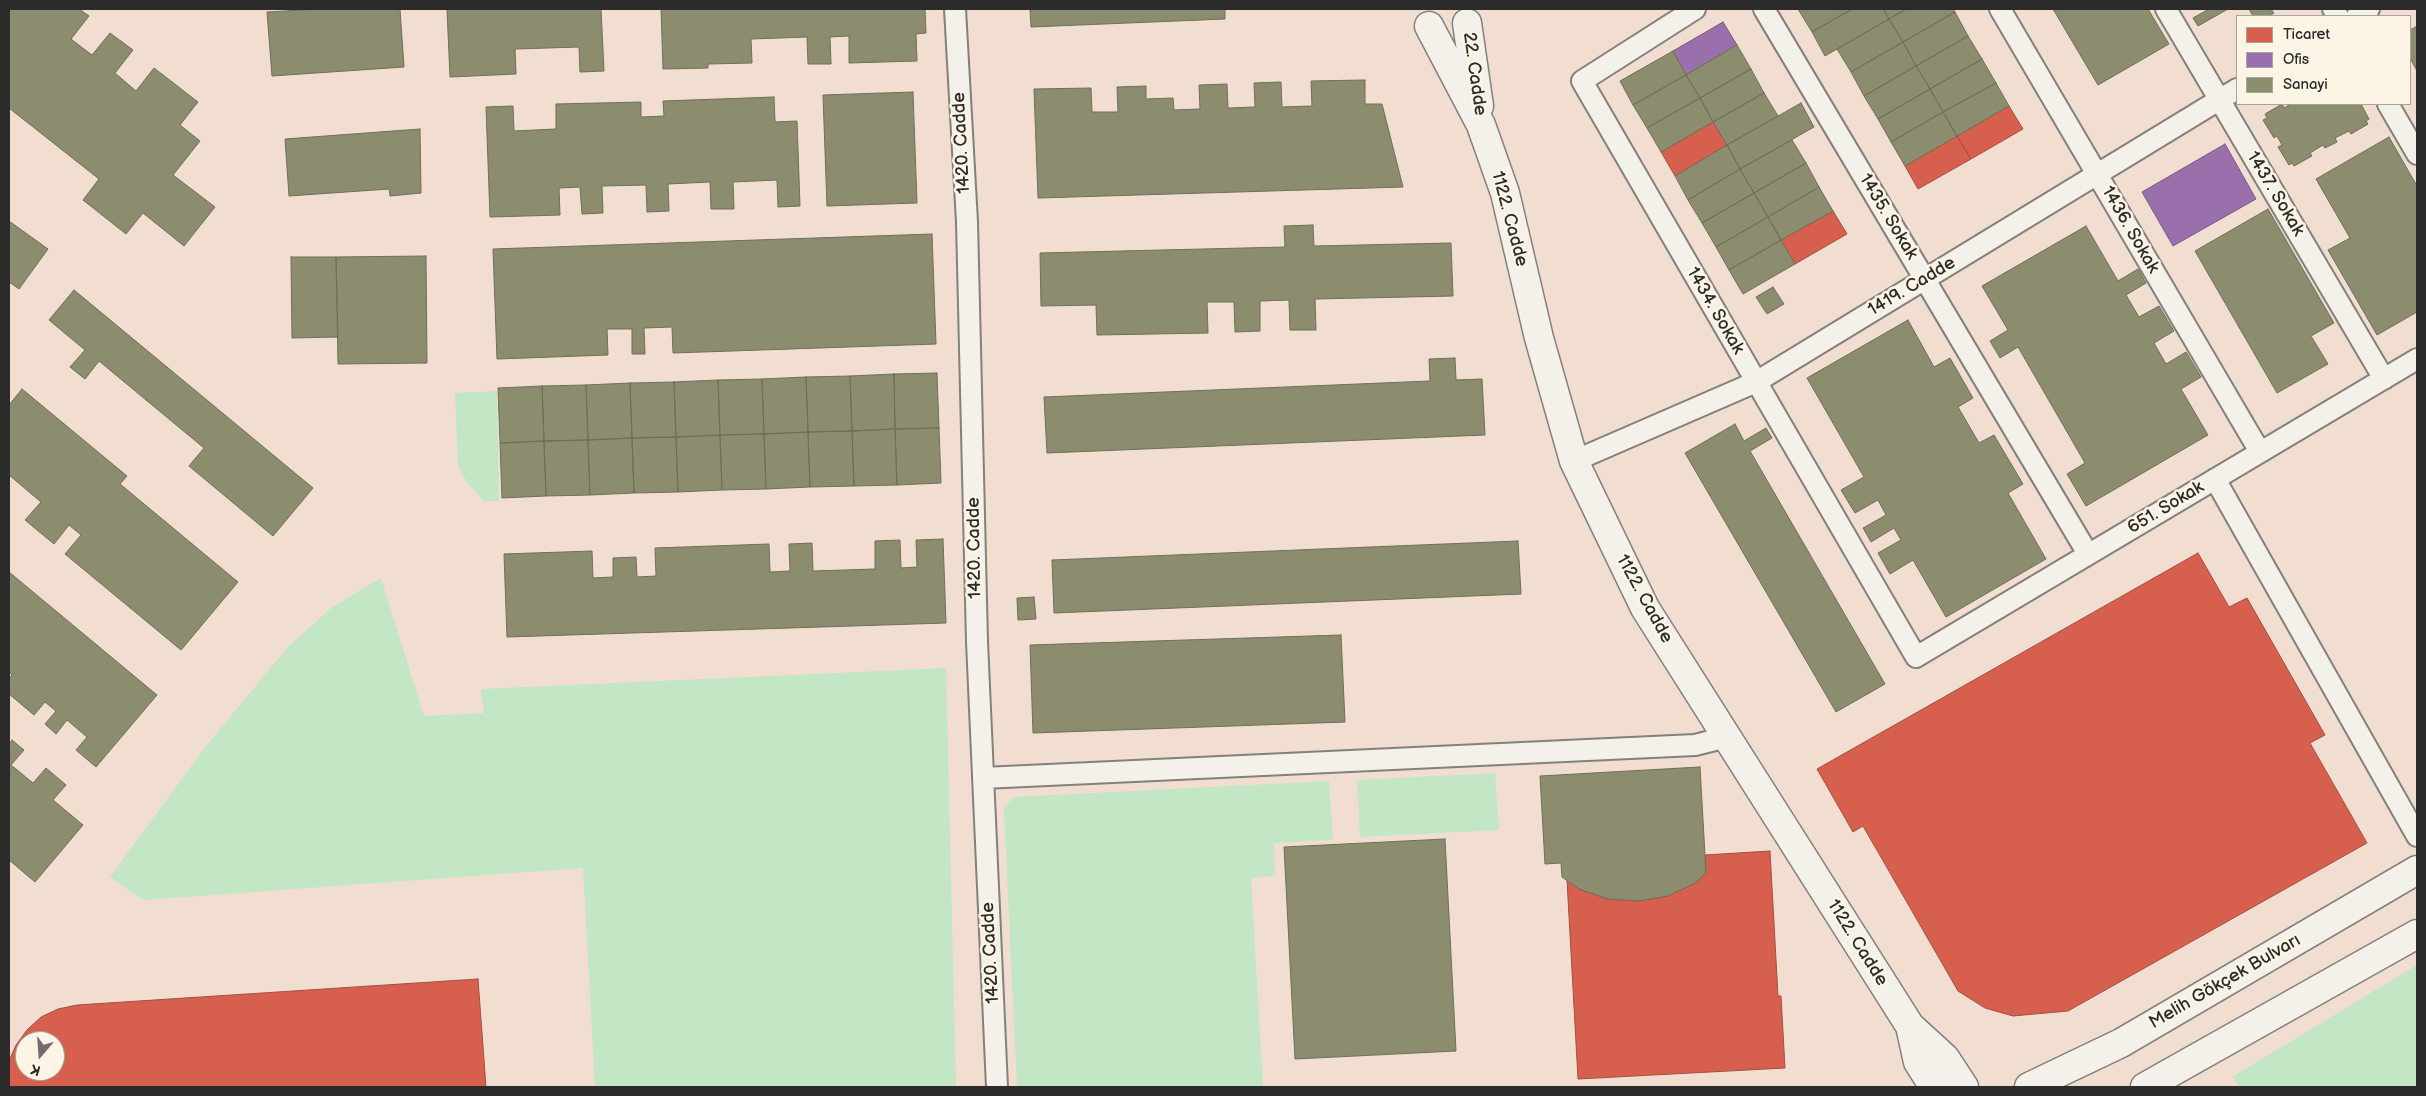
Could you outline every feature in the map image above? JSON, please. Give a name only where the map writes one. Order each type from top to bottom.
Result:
[{"type":"main road","points":[[1423,17],[1436,30],[1453,30],[1471,16]]},
{"type":"main road","name":"22. Cadde","points":[[1471,16],[1481,125]]},
{"type":"main road","points":[[1423,17],[1481,125]]},
{"type":"main road","name":"1122. Cadde","points":[[1481,125],[1505,193],[1539,338],[1574,461],[1645,608],[1910,1026],[1945,1058],[1964,1087]]},
{"type":"main road","name":"Melih Gökçek Bulvarı","points":[[2029,1087],[2121,1043],[2417,870]]},
{"type":"main road","points":[[2145,1087],[2417,934]]},
{"type":"main road","name":"1122. Cadde","points":[[1910,1026],[1918,1062],[1934,1087]]},
{"type":"street","name":"1420. Cadde","points":[[955,9],[967,222],[977,642],[997,1087]]},
{"type":"street","name":"1434. Sokak","points":[[1695,9],[1582,81],[1916,657]]},
{"type":"street","name":"1435. Sokak","points":[[1764,9],[2088,554]]},
{"type":"street","name":"1436. Sokak","points":[[2000,9],[2260,452]]},
{"type":"street","name":"1437. Sokak","points":[[2166,9],[2384,379]]},
{"type":"street","name":"1419. Cadde","points":[[1574,461],[1756,382],[2236,90]]},
{"type":"street","points":[[2389,105],[2417,154]]},
{"type":"street","name":"651. Sokak","points":[[1916,657],[2417,359]]},
{"type":"street","points":[[2215,479],[2417,836]]},
{"type":"street","points":[[983,778],[1695,745],[1727,737]]},
{"type":"shaded area","points":[[9,9],[2417,9],[2417,1087],[9,1087]]},
{"type":"green space","points":[[497,391],[499,501],[484,501],[469,485],[458,467],[455,393]]},
{"type":"green space","points":[[381,578],[424,716],[484,713],[481,689],[946,668],[956,1087],[595,1087],[583,868],[143,900],[110,877],[206,746],[288,647],[331,608]]},
{"type":"green space","points":[[1495,773],[1499,830],[1360,837],[1357,780]]},
{"type":"green space","points":[[1329,781],[1333,840],[1274,843],[1275,876],[1251,878],[1263,1087],[1017,1087],[1004,810],[1013,797]]},
{"type":"green space","points":[[2417,965],[2417,1087],[2239,1087],[2232,1077]]},
{"type":"building: Ticaret","points":[[2009,106],[2023,129],[1971,159],[1957,136]]},
{"type":"building: Ticaret","points":[[1713,122],[1727,145],[1675,176],[1661,152]]},
{"type":"building: Ticaret","points":[[1957,136],[1971,159],[1918,189],[1905,166]]},
{"type":"building: Ticaret","points":[[1833,211],[1847,234],[1795,264],[1781,240]]},
{"type":"building: Ticaret","points":[[2198,553],[2229,607],[2247,598],[2325,735],[2310,743],[2367,843],[2068,1011],[2013,1016],[1985,1008],[1958,991],[1863,826],[1853,832],[1817,769]]},
{"type":"building: Ticaret","points":[[1770,851],[1778,996],[1781,996],[1785,1068],[1578,1079],[1567,880],[1579,889],[1608,899],[1638,901],[1668,896],[1695,883],[1706,873],[1705,855]]},
{"type":"building: Ticaret","points":[[478,979],[486,1087],[9,1087],[9,1061],[15,1047],[15,1081],[65,1081],[65,1031],[26,1031],[41,1017],[58,1009],[77,1005]]},
{"type":"building: Ofis","points":[[1723,22],[1737,45],[1686,75],[1673,51]]},
{"type":"building: Ofis","points":[[2225,144],[2256,199],[2173,246],[2142,192]]},
{"type":"building: Sanayi","points":[[9,9],[79,9],[89,16],[71,39],[92,55],[110,33],[133,50],[115,73],[136,91],[154,68],[198,102],[180,125],[200,141],[173,175],[215,207],[184,246],[143,213],[126,234],[83,200],[99,179],[9,108]]},
{"type":"building: Sanayi","points":[[320,9],[400,9],[404,67],[272,76],[267,12]]},
{"type":"building: Sanayi","points":[[447,9],[601,9],[604,71],[580,72],[579,47],[515,49],[516,74],[450,77]]},
{"type":"building: Sanayi","points":[[661,9],[925,9],[926,33],[916,34],[917,61],[849,63],[849,36],[830,37],[831,64],[808,64],[807,37],[751,39],[752,63],[708,64],[708,68],[663,69]]},
{"type":"building: Sanayi","points":[[1030,9],[1225,9],[1225,19],[1031,27]]},
{"type":"building: Sanayi","points":[[1798,9],[1852,9],[1812,32]]},
{"type":"building: Sanayi","points":[[1852,9],[1883,9],[1889,19],[1825,56],[1812,32]]},
{"type":"building: Sanayi","points":[[1883,9],[1906,9],[1889,19]]},
{"type":"building: Sanayi","points":[[1906,9],[1953,9],[1955,12],[1903,42],[1889,19]]},
{"type":"building: Sanayi","points":[[2053,9],[2148,9],[2169,44],[2098,85]]},
{"type":"building: Sanayi","points":[[2209,9],[2228,9],[2198,26],[2193,18]]},
{"type":"building: Sanayi","points":[[2249,9],[2271,9],[2274,13],[2270,15],[2252,15]]},
{"type":"building: Sanayi","points":[[1955,12],[1968,36],[1916,66],[1903,42]]},
{"type":"building: Sanayi","points":[[1889,19],[1903,42],[1851,72],[1837,49]]},
{"type":"building: Sanayi","points":[[2417,26],[2417,71],[2411,60],[2411,29]]},
{"type":"building: Sanayi","points":[[1968,36],[1982,59],[1930,89],[1916,66]]},
{"type":"building: Sanayi","points":[[1903,42],[1916,66],[1864,96],[1851,72]]},
{"type":"building: Sanayi","points":[[1737,45],[1751,69],[1700,98],[1686,75]]},
{"type":"building: Sanayi","points":[[1673,51],[1686,75],[1633,105],[1620,81]]},
{"type":"building: Sanayi","points":[[1982,59],[1996,83],[1943,112],[1930,89]]},
{"type":"building: Sanayi","points":[[1916,66],[1930,89],[1878,119],[1864,96]]},
{"type":"building: Sanayi","points":[[1751,69],[1764,93],[1713,122],[1700,98]]},
{"type":"building: Sanayi","points":[[1686,75],[1700,98],[1647,128],[1633,105]]},
{"type":"building: Sanayi","points":[[1365,80],[1365,104],[1382,104],[1403,187],[1038,198],[1034,89],[1091,88],[1092,112],[1118,112],[1117,87],[1146,86],[1146,99],[1173,98],[1174,110],[1200,109],[1199,85],[1227,84],[1228,108],[1255,107],[1254,83],[1281,82],[1282,107],[1312,106],[1311,81]]},
{"type":"building: Sanayi","points":[[1996,83],[2009,106],[1957,136],[1943,112]]},
{"type":"building: Sanayi","points":[[1930,89],[1943,112],[1891,142],[1878,119]]},
{"type":"building: Sanayi","points":[[913,92],[917,203],[827,206],[823,95]]},
{"type":"building: Sanayi","points":[[1764,93],[1778,116],[1727,145],[1713,122]]},
{"type":"building: Sanayi","points":[[774,97],[775,122],[797,121],[800,206],[778,207],[777,180],[733,182],[734,209],[711,209],[710,182],[668,184],[669,211],[647,212],[646,185],[602,186],[603,213],[582,214],[580,187],[559,188],[560,215],[490,217],[486,107],[513,106],[514,131],[556,129],[556,104],[641,102],[641,117],[664,116],[663,101]]},
{"type":"building: Sanayi","points":[[1700,98],[1713,122],[1661,152],[1647,128]]},
{"type":"building: Sanayi","points":[[1801,103],[1814,127],[1740,169],[1727,145]]},
{"type":"building: Sanayi","points":[[2280,105],[2284,108],[2289,105],[2362,105],[2369,119],[2366,121],[2368,124],[2351,134],[2349,131],[2335,138],[2337,142],[2325,148],[2323,145],[2310,153],[2312,156],[2294,166],[2292,163],[2289,165],[2278,147],[2282,145],[2277,136],[2274,138],[2263,120],[2267,118],[2265,114]]},
{"type":"building: Sanayi","points":[[1943,112],[1957,136],[1905,166],[1891,142]]},
{"type":"building: Sanayi","points":[[420,129],[421,193],[390,196],[389,189],[289,196],[285,139]]},
{"type":"building: Sanayi","points":[[2389,137],[2417,186],[2417,312],[2377,335],[2328,250],[2350,238],[2316,179]]},
{"type":"building: Sanayi","points":[[1792,140],[1806,163],[1754,193],[1740,169]]},
{"type":"building: Sanayi","points":[[1727,145],[1740,169],[1688,200],[1675,176]]},
{"type":"building: Sanayi","points":[[1806,163],[1819,187],[1768,217],[1754,193]]},
{"type":"building: Sanayi","points":[[1740,169],[1754,193],[1702,223],[1688,200]]},
{"type":"building: Sanayi","points":[[1819,187],[1833,211],[1781,240],[1768,217]]},
{"type":"building: Sanayi","points":[[1754,193],[1768,217],[1716,247],[1702,223]]},
{"type":"building: Sanayi","points":[[2268,209],[2334,323],[2311,336],[2328,364],[2277,393],[2195,251]]},
{"type":"building: Sanayi","points":[[1768,217],[1781,240],[1729,270],[1716,247]]},
{"type":"building: Sanayi","points":[[9,221],[48,249],[19,289],[9,282]]},
{"type":"building: Sanayi","points":[[1313,225],[1314,246],[1451,243],[1453,296],[1315,299],[1316,330],[1290,330],[1289,300],[1260,301],[1260,331],[1235,332],[1234,302],[1207,302],[1208,333],[1097,335],[1096,305],[1041,306],[1040,253],[1285,247],[1284,226]]},
{"type":"building: Sanayi","points":[[2086,226],[2118,281],[2138,269],[2146,283],[2126,295],[2139,317],[2159,306],[2174,331],[2154,343],[2166,364],[2186,352],[2201,377],[2181,389],[2208,435],[2086,506],[2067,474],[2085,463],[2018,347],[2000,358],[1990,341],[2008,330],[1982,286]]},
{"type":"building: Sanayi","points":[[932,234],[936,344],[673,353],[672,327],[644,328],[645,354],[632,354],[632,329],[607,329],[608,355],[497,359],[493,249]]},
{"type":"building: Sanayi","points":[[1781,240],[1795,264],[1743,294],[1729,270]]},
{"type":"building: Sanayi","points":[[426,256],[427,363],[338,364],[336,257]]},
{"type":"building: Sanayi","points":[[291,257],[336,257],[338,337],[292,338]]},
{"type":"building: Sanayi","points":[[1773,287],[1784,304],[1767,314],[1756,297]]},
{"type":"building: Sanayi","points":[[74,290],[313,488],[273,536],[189,466],[204,448],[99,361],[85,379],[70,367],[85,350],[49,320]]},
{"type":"building: Sanayi","points":[[1908,320],[1934,367],[1950,358],[1973,398],[1958,407],[1979,443],[1994,435],[2023,484],[2008,493],[2046,559],[1946,617],[1913,560],[1890,574],[1878,553],[1901,540],[1894,528],[1871,542],[1863,528],[1886,515],[1878,500],[1855,513],[1841,490],[1864,477],[1807,378]]},
{"type":"building: Sanayi","points":[[1455,358],[1456,380],[1482,379],[1485,435],[1047,453],[1044,397],[1430,381],[1429,359]]},
{"type":"building: Sanayi","points":[[937,373],[939,428],[895,429],[894,374]]},
{"type":"building: Sanayi","points":[[894,374],[895,429],[852,431],[850,376]]},
{"type":"building: Sanayi","points":[[850,376],[852,431],[808,432],[806,377]]},
{"type":"building: Sanayi","points":[[806,377],[808,432],[764,434],[762,379]]},
{"type":"building: Sanayi","points":[[762,379],[764,434],[720,435],[718,380]]},
{"type":"building: Sanayi","points":[[718,380],[720,435],[676,437],[674,382]]},
{"type":"building: Sanayi","points":[[674,382],[676,437],[632,438],[630,383]]},
{"type":"building: Sanayi","points":[[630,383],[632,438],[588,440],[586,385]]},
{"type":"building: Sanayi","points":[[586,385],[588,440],[544,441],[542,386]]},
{"type":"building: Sanayi","points":[[542,386],[544,441],[500,443],[498,388]]},
{"type":"building: Sanayi","points":[[22,389],[127,476],[120,484],[238,582],[181,650],[65,554],[81,535],[69,525],[54,544],[25,520],[41,502],[9,475],[9,405]]},
{"type":"building: Sanayi","points":[[1735,424],[1744,441],[1766,428],[1772,438],[1750,451],[1885,684],[1836,712],[1685,453]]},
{"type":"building: Sanayi","points":[[939,428],[941,483],[897,485],[895,429]]},
{"type":"building: Sanayi","points":[[895,429],[897,485],[854,486],[852,431]]},
{"type":"building: Sanayi","points":[[852,431],[854,486],[810,487],[808,432]]},
{"type":"building: Sanayi","points":[[808,432],[810,487],[766,489],[764,434]]},
{"type":"building: Sanayi","points":[[764,434],[766,489],[722,490],[720,435]]},
{"type":"building: Sanayi","points":[[720,435],[722,490],[678,492],[676,437]]},
{"type":"building: Sanayi","points":[[676,437],[678,492],[634,493],[632,438]]},
{"type":"building: Sanayi","points":[[632,438],[634,493],[590,495],[588,440]]},
{"type":"building: Sanayi","points":[[588,440],[590,495],[546,496],[544,441]]},
{"type":"building: Sanayi","points":[[544,441],[546,496],[502,498],[500,443]]},
{"type":"building: Sanayi","points":[[943,539],[946,623],[507,637],[504,554],[592,551],[593,578],[613,577],[613,558],[636,557],[637,577],[656,576],[655,548],[769,544],[770,572],[790,571],[789,544],[812,543],[813,571],[875,569],[875,541],[900,540],[901,568],[917,567],[916,540]]},
{"type":"building: Sanayi","points":[[1518,541],[1521,594],[1054,613],[1052,560]]},
{"type":"building: Sanayi","points":[[9,572],[157,695],[96,767],[76,750],[87,737],[67,720],[56,734],[45,724],[56,711],[45,702],[34,715],[9,694],[9,679],[12,675],[9,672]]},
{"type":"building: Sanayi","points":[[1034,597],[1036,619],[1018,620],[1017,598]]},
{"type":"building: Sanayi","points":[[1341,635],[1345,722],[1033,733],[1030,645]]},
{"type":"building: Sanayi","points":[[12,740],[24,750],[11,765],[33,783],[46,768],[66,785],[53,800],[83,825],[35,882],[9,860],[9,745]]},
{"type":"building: Sanayi","points":[[1700,767],[1706,873],[1695,883],[1668,896],[1638,901],[1608,899],[1579,889],[1562,877],[1561,863],[1545,864],[1540,776]]},
{"type":"building: Sanayi","points":[[1445,839],[1456,1051],[1295,1059],[1284,847]]}]
